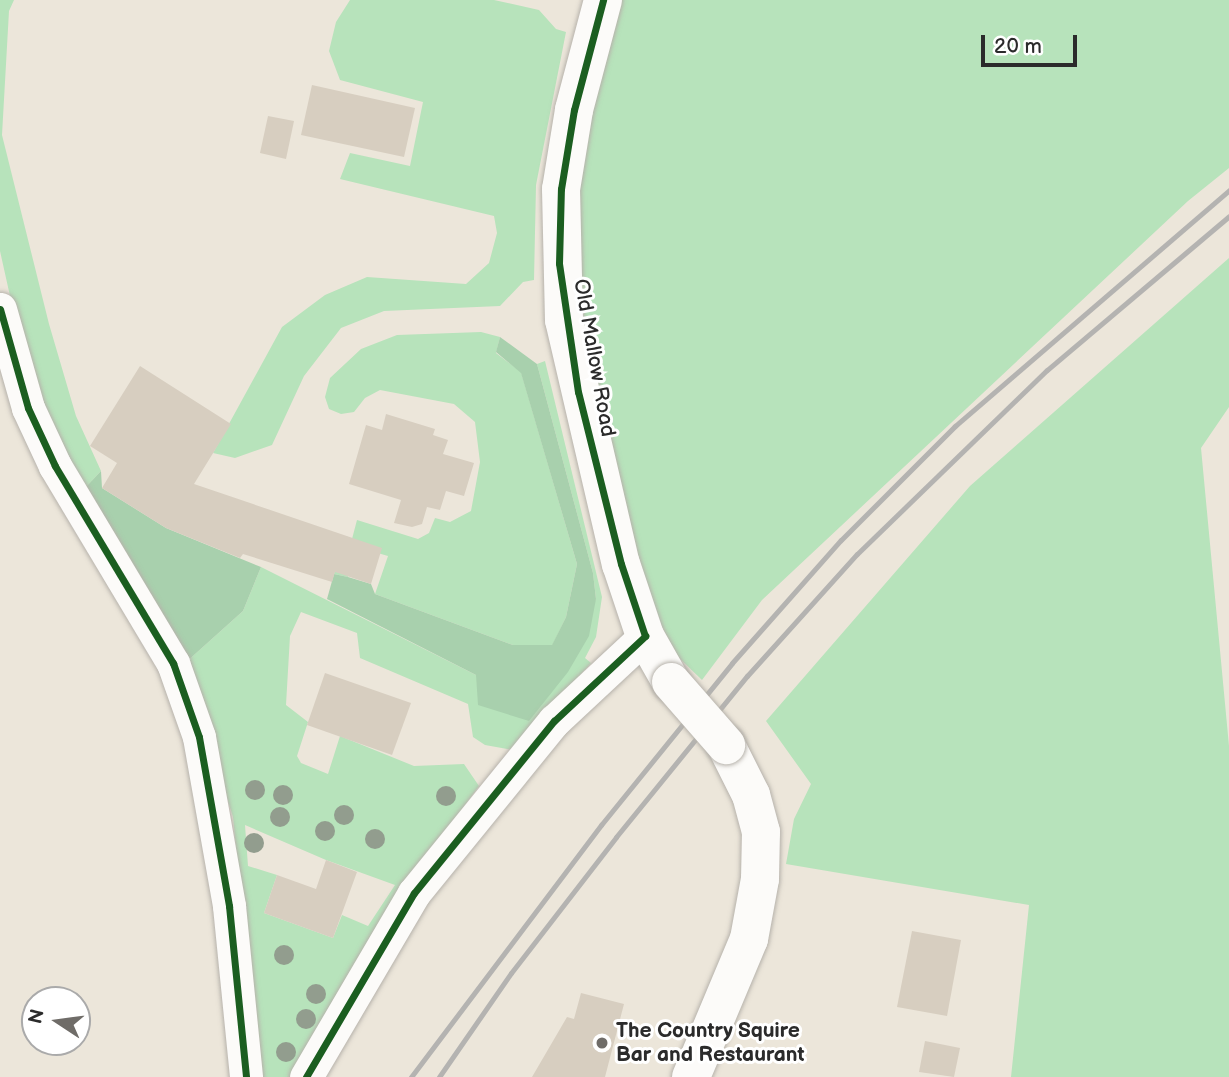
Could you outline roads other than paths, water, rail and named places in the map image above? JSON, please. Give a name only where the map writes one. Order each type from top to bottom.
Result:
[{"type":"street","name":"Old Mallow Road","points":[[603,0],[574,110],[561,189],[559,263],[578,393],[621,564],[645,636],[671,682],[726,745],[751,795],[761,832],[760,879],[749,939],[691,1077]]},
{"type":"street","points":[[0,309],[28,408],[55,466],[173,663],[199,737],[229,906],[246,1077]]},
{"type":"street","points":[[306,1077],[374,955],[422,882],[554,721],[645,636]]},
{"type":"railway","points":[[411,1077],[601,825],[732,663],[841,540],[955,426],[1229,190]]},
{"type":"railway","points":[[439,1077],[511,973],[616,837],[747,676],[857,554],[1047,370],[1229,216]]},
{"type":"place","name":"The Country Squire Bar and Restaurant","points":[[602,1043]]}]
